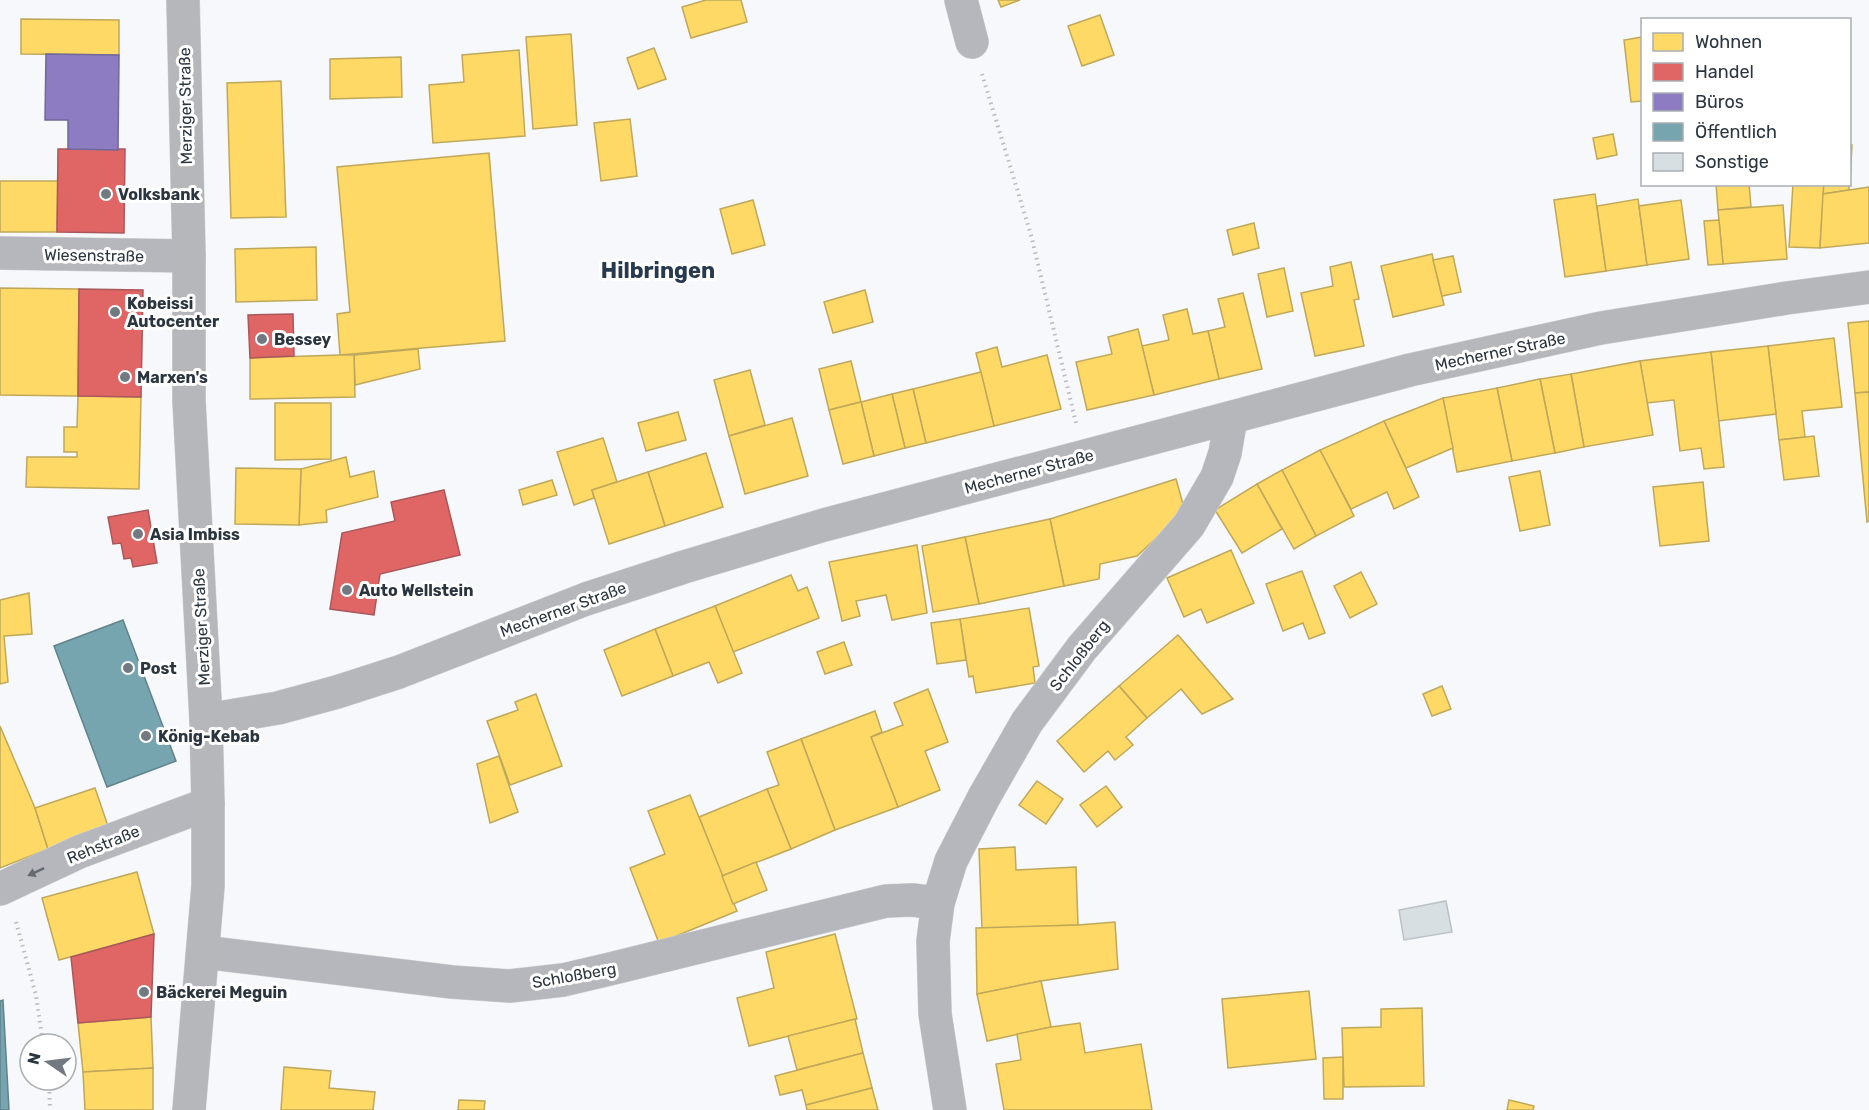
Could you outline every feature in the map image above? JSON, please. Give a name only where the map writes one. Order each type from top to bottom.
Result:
[{"type":"main road","name":"Merziger Straße","points":[[183,0],[189,256],[189,400],[206,720],[208,804],[208,886],[189,1110]]},
{"type":"main road","name":"Mecherner Straße","points":[[206,720],[278,708],[337,692],[399,672],[586,599],[824,525],[1410,370],[1601,328],[1869,287]]},
{"type":"street","points":[[961,0],[972,42]]},
{"type":"street","name":"Wiesenstraße","points":[[0,253],[189,256]]},
{"type":"street","name":"Schloßberg","points":[[950,1110],[935,1014],[933,941],[938,903],[951,861],[1027,722],[1082,648],[1189,525],[1217,477],[1225,453],[1231,418]]},
{"type":"street","name":"Rehstraße","points":[[3,887],[79,852],[208,804]]},
{"type":"street","name":"Schloßberg","points":[[203,952],[452,982],[510,986],[563,980],[600,972],[886,902],[912,900],[938,903]]},
{"type":"path","points":[[972,42],[1031,235],[1084,456]]},
{"type":"path","points":[[3,887],[36,995],[42,1032]]},
{"type":"path","points":[[49,1092],[50,1110]]},
{"type":"building: Wohnen","points":[[706,0],[741,0],[747,22],[691,38],[682,7]]},
{"type":"building: Wohnen","points":[[998,0],[1020,0],[1001,7]]},
{"type":"building: Wohnen","points":[[1100,15],[1114,55],[1082,66],[1068,26]]},
{"type":"building: Wohnen","points":[[21,19],[119,20],[119,55],[21,54]]},
{"type":"building: Wohnen","points":[[571,34],[577,125],[533,129],[526,37]]},
{"type":"building: Wohnen","points":[[1641,37],[1641,101],[1631,102],[1624,40]]},
{"type":"building: Wohnen","points":[[654,48],[666,79],[638,89],[627,58]]},
{"type":"building: Wohnen","points":[[519,50],[525,136],[433,143],[429,85],[464,82],[462,55]]},
{"type":"building: Wohnen","points":[[401,57],[402,97],[330,99],[330,59]]},
{"type":"building: Wohnen","points":[[281,81],[286,217],[231,218],[227,83]]},
{"type":"building: Wohnen","points":[[630,119],[637,176],[601,181],[594,123]]},
{"type":"building: Wohnen","points":[[1613,134],[1617,155],[1597,159],[1593,138]]},
{"type":"building: Wohnen","points":[[489,153],[505,341],[340,355],[337,314],[350,312],[337,167]]},
{"type":"building: Wohnen","points":[[0,181],[58,181],[57,232],[0,232]]},
{"type":"building: Wohnen","points":[[1716,186],[1749,186],[1751,207],[1718,210]]},
{"type":"building: Wohnen","points":[[1793,186],[1824,186],[1820,248],[1789,247]]},
{"type":"building: Wohnen","points":[[1824,186],[1849,186],[1849,190],[1823,194]]},
{"type":"building: Wohnen","points":[[1869,187],[1869,243],[1820,248],[1823,194]]},
{"type":"building: Wohnen","points":[[1595,194],[1606,271],[1565,277],[1554,200]]},
{"type":"building: Wohnen","points":[[1638,199],[1647,265],[1606,271],[1597,206]]},
{"type":"building: Wohnen","points":[[753,200],[765,245],[732,254],[720,209]]},
{"type":"building: Wohnen","points":[[1681,200],[1689,259],[1647,265],[1639,206]]},
{"type":"building: Wohnen","points":[[1783,205],[1787,259],[1723,264],[1718,210]]},
{"type":"building: Wohnen","points":[[1719,220],[1723,264],[1708,265],[1704,221]]},
{"type":"building: Wohnen","points":[[1254,223],[1259,248],[1233,255],[1227,230]]},
{"type":"building: Wohnen","points":[[316,247],[317,300],[236,302],[235,249]]},
{"type":"building: Wohnen","points":[[1432,254],[1444,305],[1393,317],[1381,266]]},
{"type":"building: Wohnen","points":[[1453,256],[1461,292],[1442,296],[1433,260]]},
{"type":"building: Wohnen","points":[[1351,262],[1359,299],[1354,300],[1364,346],[1315,356],[1301,293],[1333,286],[1330,267]]},
{"type":"building: Wohnen","points":[[1284,268],[1293,311],[1267,317],[1258,274]]},
{"type":"building: Wohnen","points":[[0,288],[79,289],[78,396],[0,395]]},
{"type":"building: Wohnen","points":[[865,290],[873,322],[833,333],[824,302]]},
{"type":"building: Wohnen","points":[[1243,293],[1262,369],[1219,379],[1208,331],[1225,327],[1218,299]]},
{"type":"building: Wohnen","points":[[1187,309],[1193,334],[1208,331],[1219,379],[1154,395],[1142,346],[1169,340],[1163,315]]},
{"type":"building: Wohnen","points":[[1869,321],[1869,392],[1855,393],[1848,323]]},
{"type":"building: Wohnen","points":[[1138,329],[1154,395],[1087,410],[1076,362],[1112,354],[1108,337]]},
{"type":"building: Wohnen","points":[[1834,338],[1842,407],[1802,411],[1805,437],[1779,440],[1768,346]]},
{"type":"building: Wohnen","points":[[1768,346],[1776,414],[1718,421],[1711,352]]},
{"type":"building: Wohnen","points":[[997,347],[1002,367],[1047,355],[1061,409],[994,426],[976,353]]},
{"type":"building: Wohnen","points":[[418,349],[420,369],[355,385],[354,355]]},
{"type":"building: Wohnen","points":[[1711,352],[1724,467],[1704,469],[1701,448],[1680,451],[1674,400],[1647,403],[1640,361]]},
{"type":"building: Wohnen","points":[[354,355],[355,397],[250,399],[250,358]]},
{"type":"building: Wohnen","points":[[851,361],[861,402],[829,410],[819,369]]},
{"type":"building: Wohnen","points":[[1640,361],[1653,435],[1584,447],[1571,374]]},
{"type":"building: Wohnen","points":[[750,370],[765,425],[729,436],[714,380]]},
{"type":"building: Wohnen","points":[[981,372],[994,426],[926,443],[913,389]]},
{"type":"building: Wohnen","points":[[1571,374],[1584,447],[1555,453],[1540,379]]},
{"type":"building: Wohnen","points":[[1540,379],[1555,453],[1512,461],[1497,388]]},
{"type":"building: Wohnen","points":[[1497,388],[1512,461],[1457,472],[1443,398]]},
{"type":"building: Wohnen","points":[[913,389],[926,443],[905,448],[892,394]]},
{"type":"building: Wohnen","points":[[1869,392],[1869,521],[1867,522],[1855,393]]},
{"type":"building: Wohnen","points":[[892,394],[905,448],[874,456],[861,402]]},
{"type":"building: Wohnen","points":[[78,396],[141,397],[139,489],[26,487],[27,457],[77,457],[77,452],[64,452],[64,427],[77,427]]},
{"type":"building: Wohnen","points":[[1443,398],[1453,448],[1406,468],[1384,421]]},
{"type":"building: Wohnen","points":[[861,402],[874,456],[843,464],[829,410]]},
{"type":"building: Wohnen","points":[[275,403],[331,403],[331,459],[275,460]]},
{"type":"building: Wohnen","points":[[678,412],[686,440],[646,451],[638,423]]},
{"type":"building: Wohnen","points":[[792,418],[808,476],[745,494],[729,436]]},
{"type":"building: Wohnen","points":[[1384,421],[1419,497],[1394,509],[1387,492],[1351,509],[1320,450]]},
{"type":"building: Wohnen","points":[[1814,436],[1819,476],[1784,480],[1779,440]]},
{"type":"building: Wohnen","points":[[603,438],[617,482],[592,490],[594,498],[574,505],[557,452]]},
{"type":"building: Wohnen","points":[[1320,450],[1354,516],[1316,536],[1282,470]]},
{"type":"building: Wohnen","points":[[706,453],[723,507],[665,526],[648,472]]},
{"type":"building: Wohnen","points":[[346,457],[350,477],[374,471],[378,497],[326,510],[327,522],[299,525],[301,469]]},
{"type":"building: Wohnen","points":[[236,468],[301,469],[299,525],[235,524]]},
{"type":"building: Wohnen","points":[[1282,470],[1316,536],[1294,549],[1257,484]]},
{"type":"building: Wohnen","points":[[1540,471],[1550,525],[1520,531],[1509,477]]},
{"type":"building: Wohnen","points":[[648,472],[665,526],[609,544],[592,490]]},
{"type":"building: Wohnen","points":[[1176,479],[1185,511],[1137,556],[1100,564],[1099,579],[1064,586],[1050,519]]},
{"type":"building: Wohnen","points":[[552,480],[557,495],[523,505],[519,490]]},
{"type":"building: Wohnen","points":[[1703,482],[1709,541],[1660,546],[1653,487]]},
{"type":"building: Wohnen","points":[[1257,484],[1282,529],[1242,553],[1215,510]]},
{"type":"building: Wohnen","points":[[1050,519],[1064,586],[979,604],[965,537]]},
{"type":"building: Wohnen","points":[[965,537],[979,604],[933,612],[922,546]]},
{"type":"building: Wohnen","points":[[917,545],[927,613],[892,620],[886,595],[856,601],[860,616],[842,621],[829,562]]},
{"type":"building: Wohnen","points":[[1231,550],[1254,603],[1207,623],[1201,609],[1184,617],[1167,578]]},
{"type":"building: Wohnen","points":[[1302,571],[1325,633],[1309,639],[1303,623],[1283,631],[1266,584]]},
{"type":"building: Wohnen","points":[[1361,572],[1377,604],[1350,618],[1334,586]]},
{"type":"building: Wohnen","points":[[791,575],[798,591],[807,587],[819,618],[733,652],[715,606]]},
{"type":"building: Wohnen","points":[[29,593],[32,634],[4,636],[8,682],[0,684],[0,600]]},
{"type":"building: Wohnen","points":[[715,606],[742,673],[718,683],[709,662],[673,676],[655,629]]},
{"type":"building: Wohnen","points":[[1029,608],[1039,666],[1033,667],[1035,683],[976,693],[973,676],[969,677],[960,619]]},
{"type":"building: Wohnen","points":[[960,619],[966,660],[937,664],[931,623]]},
{"type":"building: Wohnen","points":[[655,629],[673,676],[622,696],[604,650]]},
{"type":"building: Wohnen","points":[[1178,635],[1233,699],[1202,714],[1181,689],[1147,718],[1119,686]]},
{"type":"building: Wohnen","points":[[844,642],[852,665],[825,674],[817,652]]},
{"type":"building: Wohnen","points":[[1119,686],[1147,718],[1126,737],[1133,745],[1115,760],[1108,751],[1084,772],[1057,741]]},
{"type":"building: Wohnen","points":[[1442,686],[1451,709],[1432,716],[1423,694]]},
{"type":"building: Wohnen","points":[[928,689],[948,742],[925,751],[940,790],[898,807],[871,737],[903,725],[894,703]]},
{"type":"building: Wohnen","points":[[536,694],[562,766],[510,785],[487,721],[518,710],[515,702]]},
{"type":"building: Wohnen","points":[[875,711],[882,732],[871,737],[898,807],[835,830],[801,739]]},
{"type":"building: Wohnen","points":[[0,726],[35,808],[48,849],[0,868]]},
{"type":"building: Wohnen","points":[[801,739],[835,830],[791,849],[767,789],[779,785],[767,752]]},
{"type":"building: Wohnen","points":[[499,756],[518,812],[490,823],[477,764]]},
{"type":"building: Wohnen","points":[[1037,781],[1063,799],[1046,824],[1019,805]]},
{"type":"building: Wohnen","points":[[1106,786],[1122,807],[1097,827],[1080,805]]},
{"type":"building: Wohnen","points":[[95,788],[109,829],[48,849],[35,808]]},
{"type":"building: Wohnen","points":[[767,789],[791,849],[722,876],[699,817]]},
{"type":"building: Wohnen","points":[[690,795],[737,911],[659,943],[630,868],[665,854],[648,811]]},
{"type":"building: Wohnen","points":[[1015,847],[1016,870],[1076,867],[1078,925],[982,929],[979,849]]},
{"type":"building: Wohnen","points":[[756,862],[767,890],[733,904],[722,876]]},
{"type":"building: Wohnen","points":[[137,872],[154,934],[59,960],[42,898]]},
{"type":"building: Wohnen","points":[[1115,922],[1118,969],[977,994],[976,928]]},
{"type":"building: Wohnen","points":[[835,934],[857,1019],[749,1046],[737,998],[774,988],[766,952]]},
{"type":"building: Wohnen","points":[[1041,981],[1051,1027],[987,1041],[977,994]]},
{"type":"building: Wohnen","points":[[1309,991],[1316,1059],[1228,1068],[1222,999]]},
{"type":"building: Wohnen","points":[[1422,1008],[1424,1086],[1344,1087],[1342,1028],[1381,1027],[1381,1009]]},
{"type":"building: Wohnen","points":[[151,1017],[153,1068],[83,1072],[78,1023]]},
{"type":"building: Wohnen","points":[[855,1019],[863,1053],[797,1070],[788,1036]]},
{"type":"building: Wohnen","points":[[1080,1023],[1085,1053],[1141,1044],[1152,1110],[1004,1110],[996,1064],[1021,1060],[1017,1034]]},
{"type":"building: Wohnen","points":[[863,1053],[872,1088],[806,1105],[802,1090],[780,1095],[775,1076]]},
{"type":"building: Wohnen","points":[[1343,1057],[1343,1099],[1324,1099],[1323,1058]]},
{"type":"building: Wohnen","points":[[284,1067],[331,1071],[329,1088],[375,1092],[373,1110],[281,1110]]},
{"type":"building: Wohnen","points":[[153,1068],[153,1110],[85,1110],[83,1072]]},
{"type":"building: Wohnen","points":[[872,1088],[878,1110],[807,1110],[806,1105]]},
{"type":"building: Wohnen","points":[[459,1100],[485,1101],[484,1110],[458,1110]]},
{"type":"building: Wohnen","points":[[1509,1100],[1534,1106],[1533,1110],[1507,1110]]},
{"type":"building: Handel","points":[[58,149],[125,149],[124,233],[57,232]]},
{"type":"building: Handel","points":[[79,289],[143,290],[141,397],[78,396]]},
{"type":"building: Handel","points":[[293,314],[294,356],[250,358],[248,315]]},
{"type":"building: Handel","points":[[444,490],[460,555],[380,574],[374,615],[330,609],[342,533],[395,521],[391,502]]},
{"type":"building: Handel","points":[[148,510],[157,563],[133,567],[131,558],[124,559],[121,543],[113,544],[108,517]]},
{"type":"building: Handel","points":[[154,934],[151,1017],[78,1023],[71,957]]},
{"type":"building: Büros","points":[[46,54],[119,55],[118,150],[68,149],[68,120],[45,120]]},
{"type":"building: Öffentlich","points":[[123,620],[176,761],[107,787],[54,646]]},
{"type":"building: Öffentlich","points":[[3,1000],[9,1110],[0,1110],[0,1001]]},
{"type":"building: Sonstige","points":[[1446,901],[1452,932],[1404,940],[1399,910]]},
{"type":"place","name":"Volksbank","points":[[106,194]]},
{"type":"place","name":"Kobeissi Autocenter","points":[[115,312]]},
{"type":"place","name":"Bessey","points":[[262,339]]},
{"type":"place","name":"Marxen's","points":[[125,377]]},
{"type":"place","name":"Asia Imbiss","points":[[138,534]]},
{"type":"place","name":"Auto Wellstein","points":[[347,590]]},
{"type":"place","name":"Post","points":[[128,668]]},
{"type":"place","name":"König-Kebab","points":[[146,736]]},
{"type":"place","name":"Bäckerei Meguin","points":[[144,992]]},
{"type":"district","name":"Hilbringen","points":[[658,270]]}]
